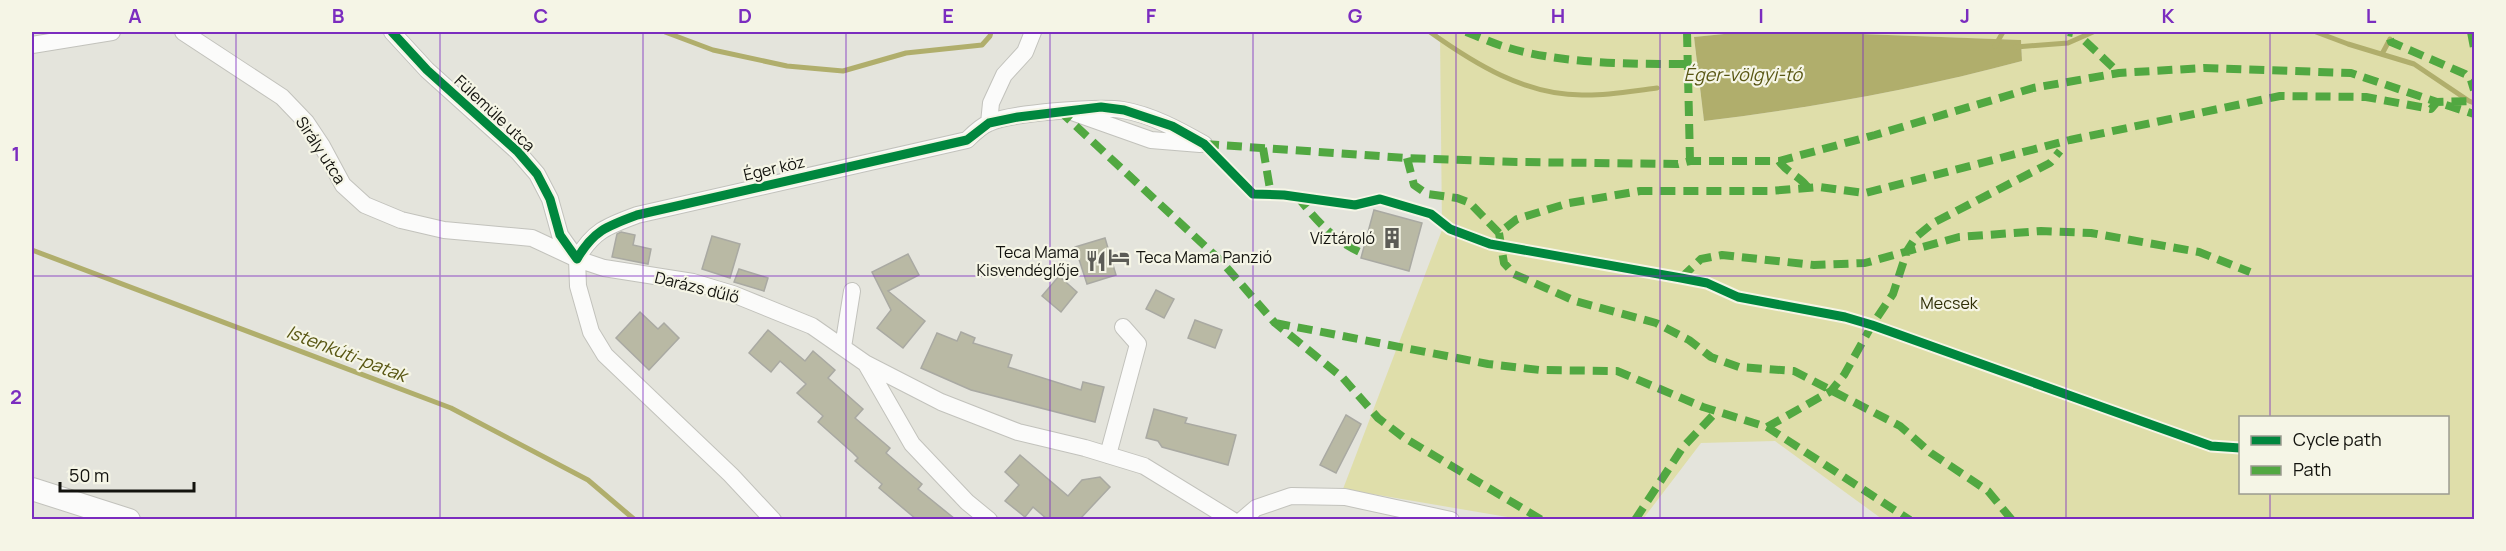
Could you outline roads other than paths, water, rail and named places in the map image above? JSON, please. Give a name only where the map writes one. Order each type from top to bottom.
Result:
[{"type":"main road","points":[[32,489],[129,519]]},
{"type":"street","points":[[32,45],[112,32]]},
{"type":"street","name":"Sirály utca","points":[[183,32],[282,97],[311,130],[343,185],[365,205],[400,220],[444,230],[532,238],[577,259]]},
{"type":"street","name":"Fülemüle utca","points":[[392,32],[427,70],[518,152],[537,174],[550,199],[561,235],[577,259],[578,286],[591,333],[604,355],[731,475],[773,519]]},
{"type":"street","points":[[1034,32],[1025,52],[1004,75],[991,103],[989,123],[1018,117],[1101,107],[1125,110],[1172,126],[1204,144],[1151,140],[1070,111]]},
{"type":"street","name":"Éger köz","points":[[577,259],[587,241],[605,227],[637,215],[967,140],[989,123]]},
{"type":"street","name":"Darázs dűlő","points":[[577,259],[604,268],[693,282],[733,294],[812,326],[865,363],[941,402],[1018,432],[1144,466],[1232,519]]},
{"type":"street","points":[[843,347],[852,291]]},
{"type":"street","points":[[1108,455],[1138,344],[1123,327]]},
{"type":"street","name":"Darázs dűlő","points":[[865,363],[912,444],[967,502],[989,519]]},
{"type":"street","points":[[1242,519],[1256,508],[1291,496],[1345,497],[1450,519]]},
{"type":"water","name":"Éger-völgyi-tó","points":[[1744,32],[1808,32],[2021,40],[2022,61],[1864,97],[1704,121],[1694,37]]},
{"type":"waterway","points":[[665,32],[713,50],[787,66],[843,71],[906,53],[982,45],[991,32]]},
{"type":"waterway","points":[[1430,32],[1502,76],[1541,90],[1561,94],[1591,95],[1657,88]]},
{"type":"waterway","points":[[1995,46],[2003,32]]},
{"type":"waterway","points":[[2016,47],[2068,43],[2093,32]]},
{"type":"waterway","points":[[2316,32],[2414,64],[2474,103]]},
{"type":"waterway","points":[[2382,54],[2390,39]]},
{"type":"waterway","name":"Istenkúti-patak","points":[[32,250],[451,408],[588,480],[635,520]]},
{"type":"place","name":"Víztároló","points":[[1392,238]]},
{"type":"place","name":"Teca Mama Panzió","points":[[1119,257]]},
{"type":"place","name":"Teca Mama Kisvendéglője","points":[[1096,261]]},
{"type":"park label","name":"Mecsek","points":[[1949,303]]}]
